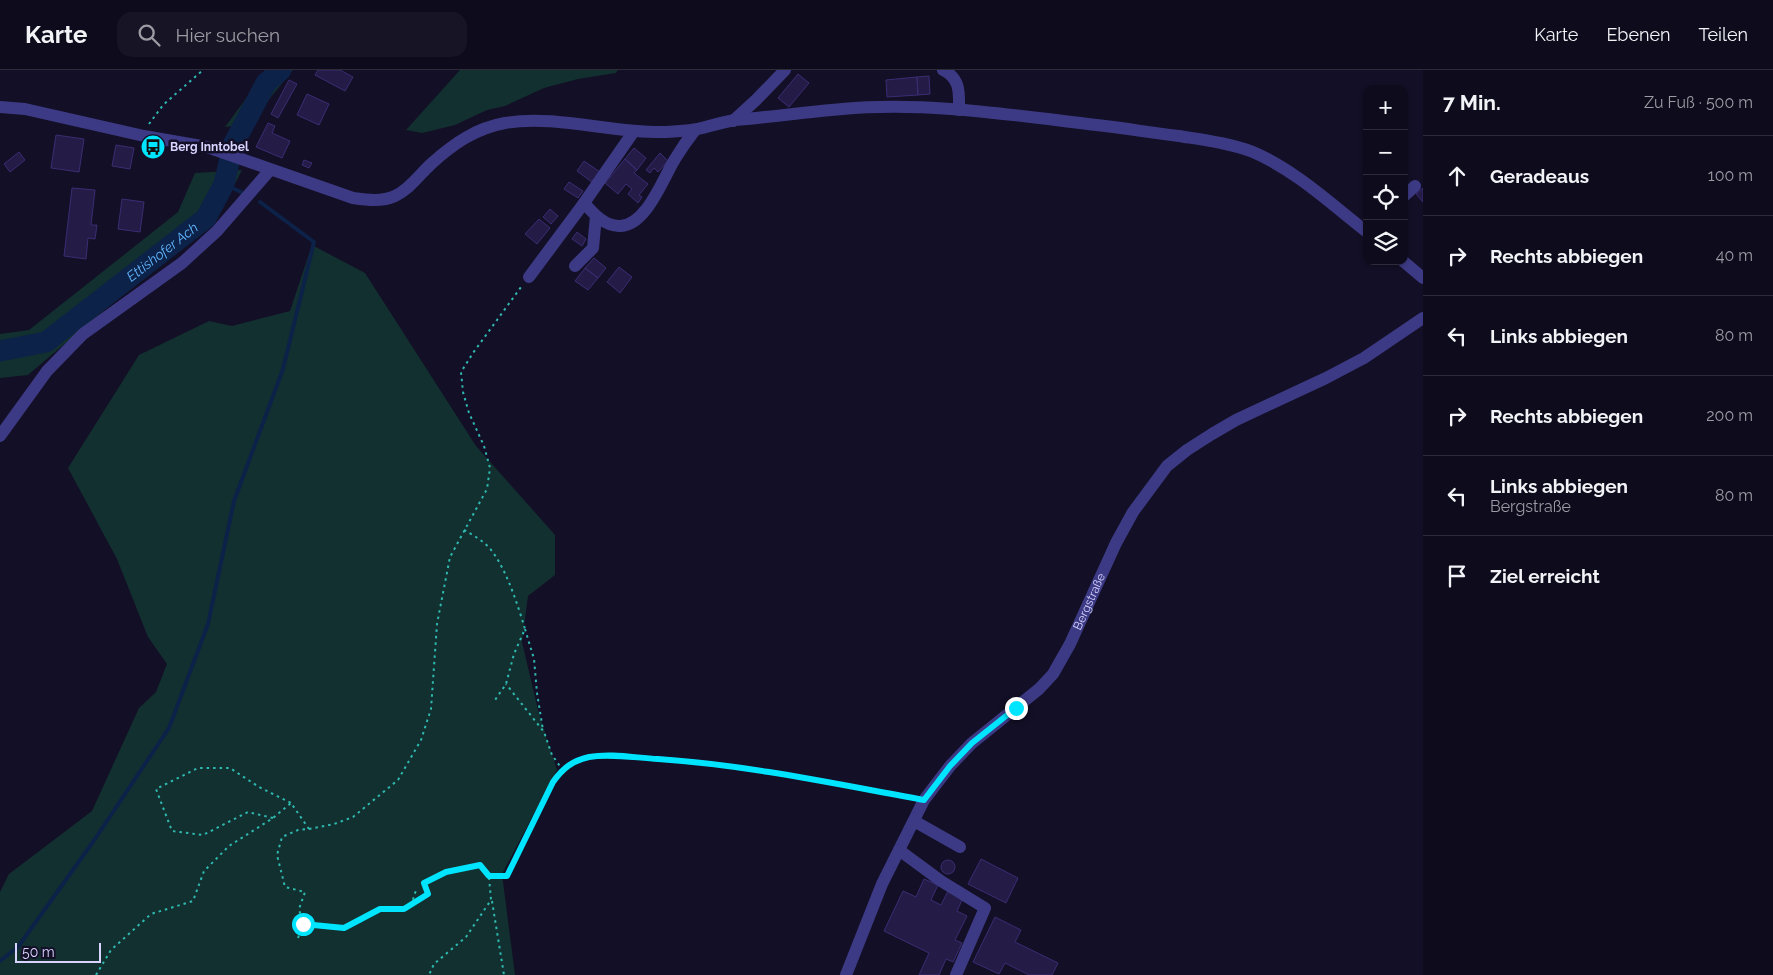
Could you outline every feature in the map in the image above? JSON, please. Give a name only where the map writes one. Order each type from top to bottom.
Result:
[{"type":"street","points":[[733,121],[785,70]]},
{"type":"street","points":[[944,70],[950,74],[958,85],[959,110]]},
{"type":"street","points":[[0,107],[25,110],[144,136],[207,147],[353,198],[381,200],[395,196],[410,186],[431,164],[461,140],[489,127],[520,121],[543,121],[634,131],[663,132],[694,130],[733,121],[866,107],[895,106],[959,110],[1128,129],[1234,146],[1266,159],[1290,173],[1363,229]]},
{"type":"street","points":[[584,203],[596,216],[608,224],[619,226],[637,220],[650,206],[676,158],[694,130]]},
{"type":"street","points":[[529,277],[634,131]]},
{"type":"street","points":[[0,436],[47,371],[83,334],[182,264],[217,231],[270,170]]},
{"type":"street","points":[[1408,192],[1415,186]]},
{"type":"street","points":[[576,266],[593,248],[596,216]]},
{"type":"street","points":[[1408,265],[1423,278]]},
{"type":"street","name":"Bergstraße","points":[[846,975],[882,884],[924,800],[950,766],[972,743],[1040,689],[1054,674],[1070,644],[1116,543],[1133,512],[1167,466],[1187,450],[1236,420],[1364,358],[1423,318]]},
{"type":"street","points":[[914,821],[960,847]]},
{"type":"street","points":[[899,850],[941,881],[985,908],[956,975]]},
{"type":"path","points":[[144,136],[150,121],[163,106],[204,70]]},
{"type":"path","points":[[298,938],[303,924],[299,909],[305,892],[285,887],[277,855],[282,837],[298,830],[334,824],[353,817],[398,780],[421,740],[431,709],[438,624],[450,557],[486,489],[490,468],[484,446],[469,413],[463,392],[461,372],[529,277]]},
{"type":"path","points":[[464,530],[481,540],[494,553],[516,600],[534,659],[538,700],[544,732],[552,755],[562,769]]},
{"type":"path","points":[[496,700],[506,684],[514,654],[526,629]]},
{"type":"path","points":[[506,684],[544,732]]},
{"type":"path","points":[[489,876],[507,876],[553,782],[562,769],[590,757],[685,761],[798,776],[924,800]]},
{"type":"path","points":[[273,818],[248,812],[203,835],[172,831],[156,789],[198,768],[230,768],[259,787],[291,803],[309,829]]},
{"type":"path","points":[[193,901],[204,871],[229,846],[273,818],[291,803]]},
{"type":"path","points":[[303,924],[344,928],[380,909],[404,909],[428,894],[424,883],[446,872],[480,865],[489,876],[504,975]]},
{"type":"path","points":[[411,906],[416,890]]},
{"type":"path","points":[[428,975],[434,964],[466,937],[492,900]]},
{"type":"path","points":[[193,901],[197,904]]},
{"type":"path","points":[[96,975],[111,950],[151,914],[193,901]]},
{"type":"green space","points":[[267,70],[293,70],[249,124],[225,127]]},
{"type":"green space","points":[[460,70],[618,70],[616,73],[578,79],[544,88],[505,106],[487,110],[455,125],[422,133],[406,130]]},
{"type":"green space","points":[[242,170],[221,211],[28,375],[0,378],[0,334],[29,330],[178,212],[195,173]]},
{"type":"green space","points":[[312,245],[365,273],[476,446],[555,535],[555,575],[528,596],[522,642],[539,714],[557,770],[502,874],[515,975],[0,975],[0,892],[9,874],[92,811],[139,708],[156,692],[167,664],[148,637],[117,559],[68,468],[139,355],[209,321],[232,326],[290,311]]},
{"type":"building","points":[[318,70],[340,70],[353,77],[345,91],[315,75]]},
{"type":"building","points":[[798,74],[809,83],[789,107],[778,98]]},
{"type":"building","points":[[929,76],[930,94],[918,95],[917,77]]},
{"type":"building","points":[[917,77],[918,95],[887,97],[886,80]]},
{"type":"building","points":[[289,80],[297,84],[278,118],[271,114]]},
{"type":"building","points":[[307,94],[329,104],[319,125],[297,115]]},
{"type":"building","points":[[268,123],[275,126],[272,133],[290,141],[282,158],[256,147]]},
{"type":"building","points":[[56,135],[84,139],[79,172],[51,168]]},
{"type":"building","points":[[116,145],[134,148],[130,169],[112,166]]},
{"type":"building","points":[[634,148],[646,158],[637,170],[625,159]]},
{"type":"building","points":[[19,152],[25,160],[10,172],[4,164]]},
{"type":"building","points":[[660,153],[668,161],[658,172],[654,168],[650,173],[646,170]]},
{"type":"building","points":[[625,159],[637,170],[634,173],[648,184],[639,195],[642,197],[638,203],[628,194],[632,189],[626,184],[618,194],[605,183]]},
{"type":"building","points":[[304,160],[312,163],[309,168],[302,165]]},
{"type":"building","points":[[584,161],[600,172],[592,182],[577,171]]},
{"type":"building","points":[[569,182],[583,191],[578,198],[564,189]]},
{"type":"building","points":[[72,188],[95,190],[91,225],[97,225],[95,239],[88,238],[86,259],[64,256]]},
{"type":"building","points":[[1423,188],[1423,202],[1416,194]]},
{"type":"building","points":[[122,199],[144,202],[140,232],[118,229]]},
{"type":"building","points":[[550,209],[558,216],[551,224],[543,217]]},
{"type":"building","points":[[539,219],[550,228],[537,244],[525,234]]},
{"type":"building","points":[[577,232],[586,239],[582,246],[572,239]]},
{"type":"building","points":[[594,258],[606,268],[598,278],[585,268]]},
{"type":"building","points":[[619,267],[632,277],[620,293],[607,282]]},
{"type":"building","points":[[585,268],[598,278],[588,290],[575,281]]},
{"type":"building","points":[[981,859],[1018,878],[1006,903],[968,884]]},
{"type":"building","points":[[948,860],[953,862],[955,867],[953,872],[948,874],[943,872],[941,867],[943,862]]},
{"type":"building","points":[[924,879],[938,885],[931,900],[941,905],[948,891],[963,898],[957,911],[967,916],[955,940],[962,943],[953,962],[946,959],[939,975],[919,975],[929,953],[884,931],[903,891],[916,897]]},
{"type":"building","points":[[995,917],[1021,930],[1015,942],[1058,963],[1052,975],[1029,975],[1005,963],[999,974],[973,962]]},
{"type":"waterway","name":"Ettishofer Ach","points":[[0,351],[46,342],[206,218],[224,184],[233,145],[266,83],[281,70]]},
{"type":"waterway","points":[[224,184],[241,192]]},
{"type":"waterway","points":[[0,961],[18,947],[95,839],[169,728],[208,624],[234,501],[283,369],[314,242],[260,202]]},
{"type":"place","name":"Berg Inntobel","points":[[153,147]]},
{"type":"route","points":[[303,924],[344,928],[380,909],[404,909],[428,894],[424,883],[446,872],[480,865],[489,876],[507,876],[553,782],[562,769],[590,757],[610,756],[685,761],[743,768],[798,776],[924,800],[950,766],[972,743],[1016,708]]}]
